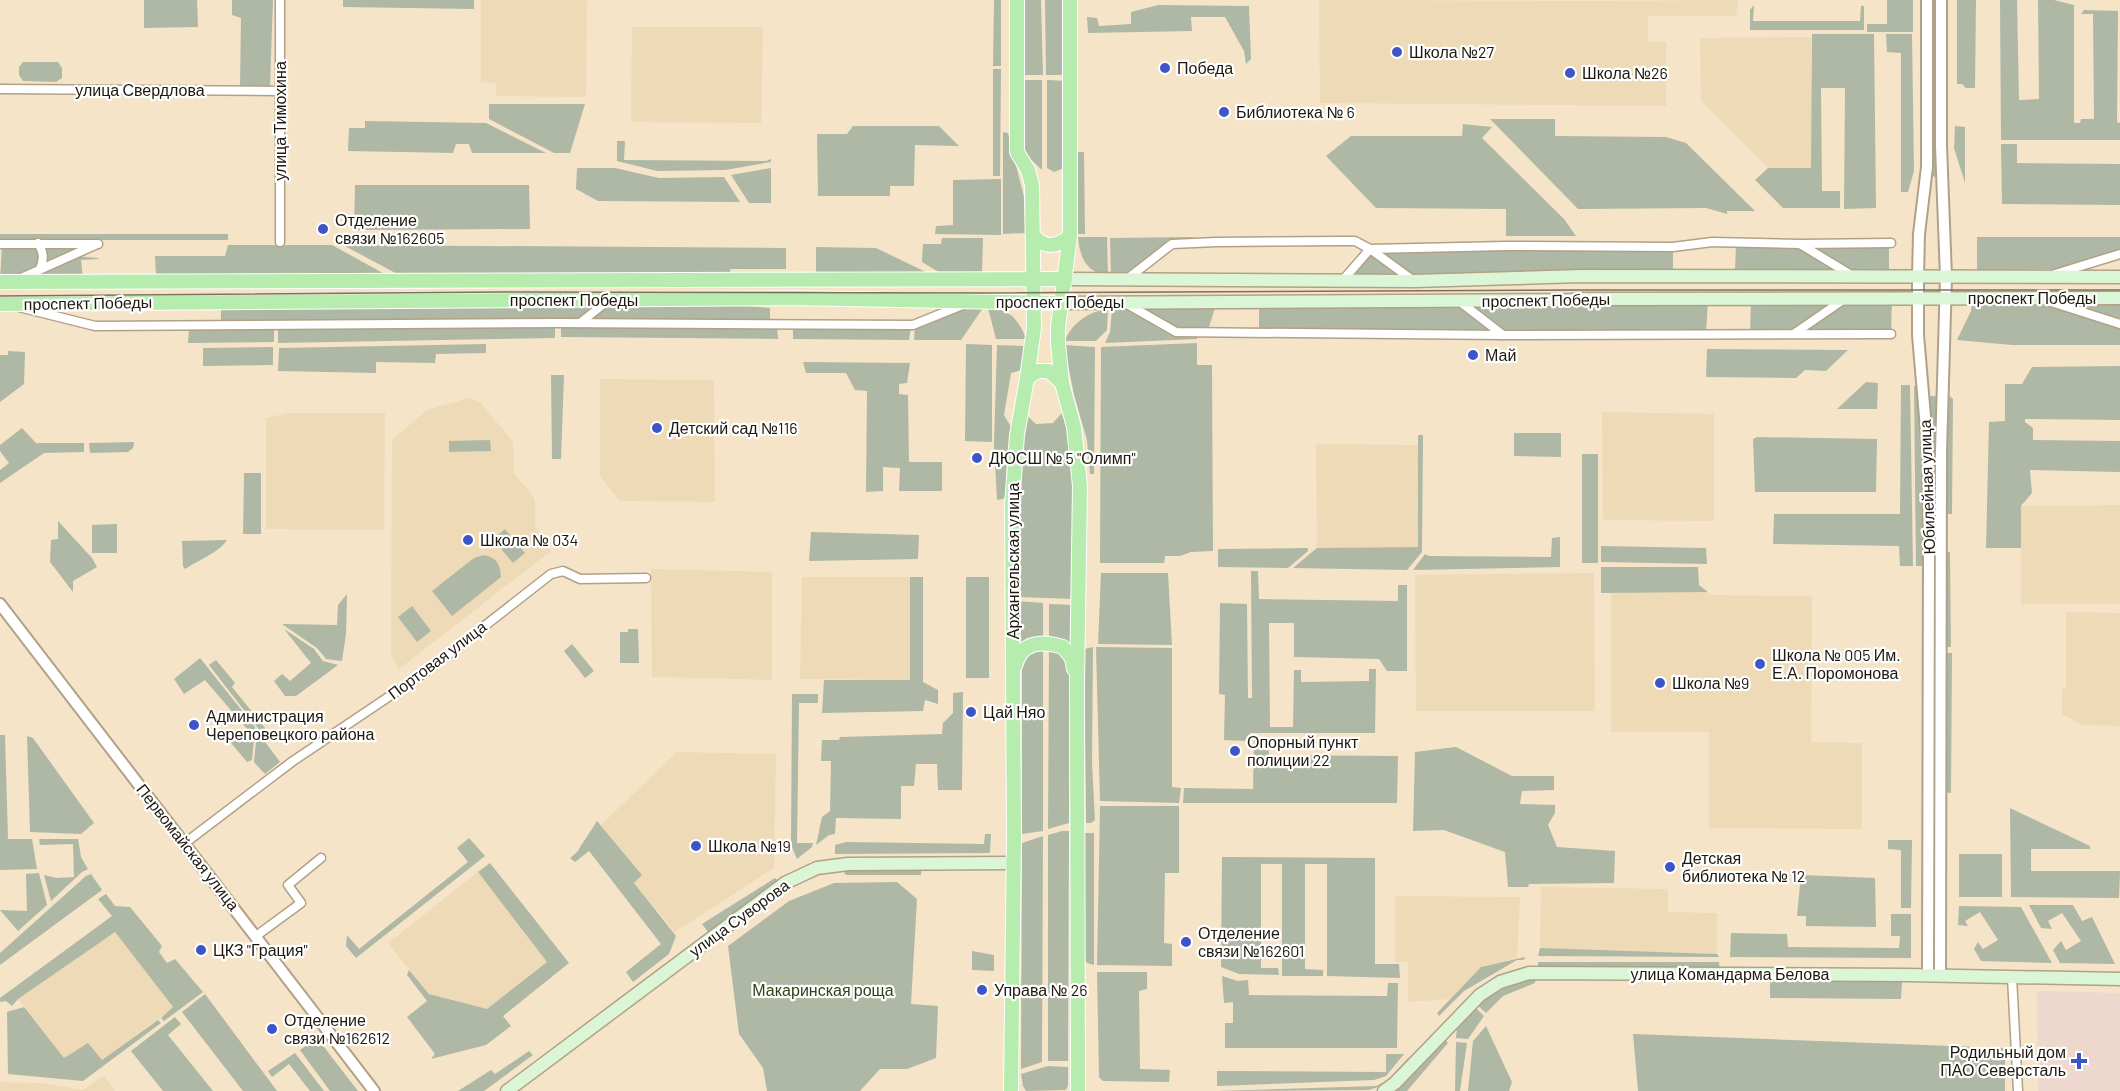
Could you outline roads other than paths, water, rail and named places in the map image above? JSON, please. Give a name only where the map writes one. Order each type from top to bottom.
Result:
[{"type":"main road","name":"Архангельская улица","points":[[1014,1087],[1013,479],[1017,435],[1033,342],[1034,302],[1032,185],[1028,170],[1017,152],[1017,0]]},
{"type":"main road","points":[[1070,0],[1070,236],[1058,343],[1062,383],[1074,427],[1080,486],[1077,685],[1078,1091]]},
{"type":"main road","points":[[1034,236],[1040,243],[1050,246],[1061,244],[1070,236]]},
{"type":"main road","name":"проспект Победы","points":[[6,282],[1065,279],[1414,281],[1581,276],[2120,277]]},
{"type":"main road","name":"проспект Победы","points":[[5,303],[862,298],[1061,303],[2120,298]]},
{"type":"main road","points":[[1028,378],[1038,371],[1049,371],[1062,383]]},
{"type":"main road","points":[[1012,680],[1022,650],[1036,644],[1057,645],[1068,651],[1072,658],[1077,685]]},
{"type":"main road","name":"улица Суворова","points":[[507,1091],[717,933],[785,884],[806,872],[832,864],[1013,863]]},
{"type":"main road","name":"улица Командарма Белова","points":[[1384,1091],[1395,1083],[1480,995],[1500,982],[1521,975],[1669,973],[2120,979]]},
{"type":"street","name":"улица Тимохина","points":[[280,0],[280,242]]},
{"type":"street","name":"Юбилейная улица","points":[[1928,0],[1927,146],[1919,234],[1918,335],[1935,549],[1940,796],[1934,975]]},
{"type":"street","name":"Юбилейная улица","points":[[1934,975],[1928,796],[1935,549],[1946,298],[1941,0]]},
{"type":"street","name":"улица Свердлова","points":[[0,89],[280,91]]},
{"type":"street","points":[[1924,182],[1943,183]]},
{"type":"street","points":[[1127,279],[1172,244],[1355,241],[1414,281]]},
{"type":"street","points":[[1343,280],[1370,249],[1506,246],[1673,247],[1712,242],[1891,243]]},
{"type":"street","points":[[38,243],[43,251],[44,260],[40,269]]},
{"type":"street","points":[[0,244],[98,244],[6,282]]},
{"type":"street","points":[[1800,244],[1854,277]]},
{"type":"street","points":[[2048,277],[2120,254]]},
{"type":"street","points":[[2036,297],[2120,324]]},
{"type":"street","points":[[580,323],[610,299]]},
{"type":"street","points":[[1795,334],[1844,299]]},
{"type":"street","points":[[1459,300],[1503,334]]},
{"type":"street","points":[[5,303],[95,326],[580,323],[913,325],[972,301]]},
{"type":"street","points":[[1124,302],[1176,332],[1891,334]]},
{"type":"street","points":[[1923,392],[1942,392]]},
{"type":"street","name":"Портовая улица","points":[[185,843],[293,761],[427,671],[551,574],[563,571],[580,579],[646,578]]},
{"type":"street","name":"Первомайская улица","points":[[0,604],[374,1091]]},
{"type":"street","points":[[1928,796],[1940,796]]},
{"type":"street","points":[[256,936],[301,903],[288,885],[321,858]]},
{"type":"street","points":[[2012,977],[2019,1091]]},
{"type":"tram line","points":[[0,296],[502,292],[2120,290]]},
{"type":"place","name":"Школа №27","points":[[1397,52]]},
{"type":"place","name":"Победа","points":[[1165,68]]},
{"type":"place","name":"Школа №26","points":[[1570,73]]},
{"type":"place","name":"Библиотека № 6","points":[[1224,112]]},
{"type":"place","name":"Отделение связи №162605","points":[[323,229]]},
{"type":"place","name":"Май","points":[[1473,355]]},
{"type":"place","name":"Детский сад №116","points":[[657,428]]},
{"type":"place","name":"ДЮСШ № 5 \"Олимп\"","points":[[977,458]]},
{"type":"place","name":"Школа № 034","points":[[468,540]]},
{"type":"place","name":"Школа № 005 Им. Е.А. Поромонова","points":[[1760,664]]},
{"type":"place","name":"Школа №9","points":[[1660,683]]},
{"type":"place","name":"Цай Няо","points":[[971,712]]},
{"type":"place","name":"Администрация Череповецкого района","points":[[194,725]]},
{"type":"place","name":"Опорный пункт полиции 22","points":[[1235,751]]},
{"type":"place","name":"Школа №19","points":[[696,846]]},
{"type":"place","name":"Детская библиотека № 12","points":[[1670,867]]},
{"type":"place","name":"Отделение связи №162601","points":[[1186,942]]},
{"type":"place","name":"ЦКЗ \"Грация\"","points":[[201,950]]},
{"type":"place","name":"Управа № 26","points":[[982,990]]},
{"type":"place","name":"Отделение связи №162612","points":[[272,1029]]},
{"type":"place","name":"Родильный дом ПАО Северсталь","points":[[2079,1061]]},
{"type":"park label","name":"Макаринская роща","points":[[823,990]]}]
